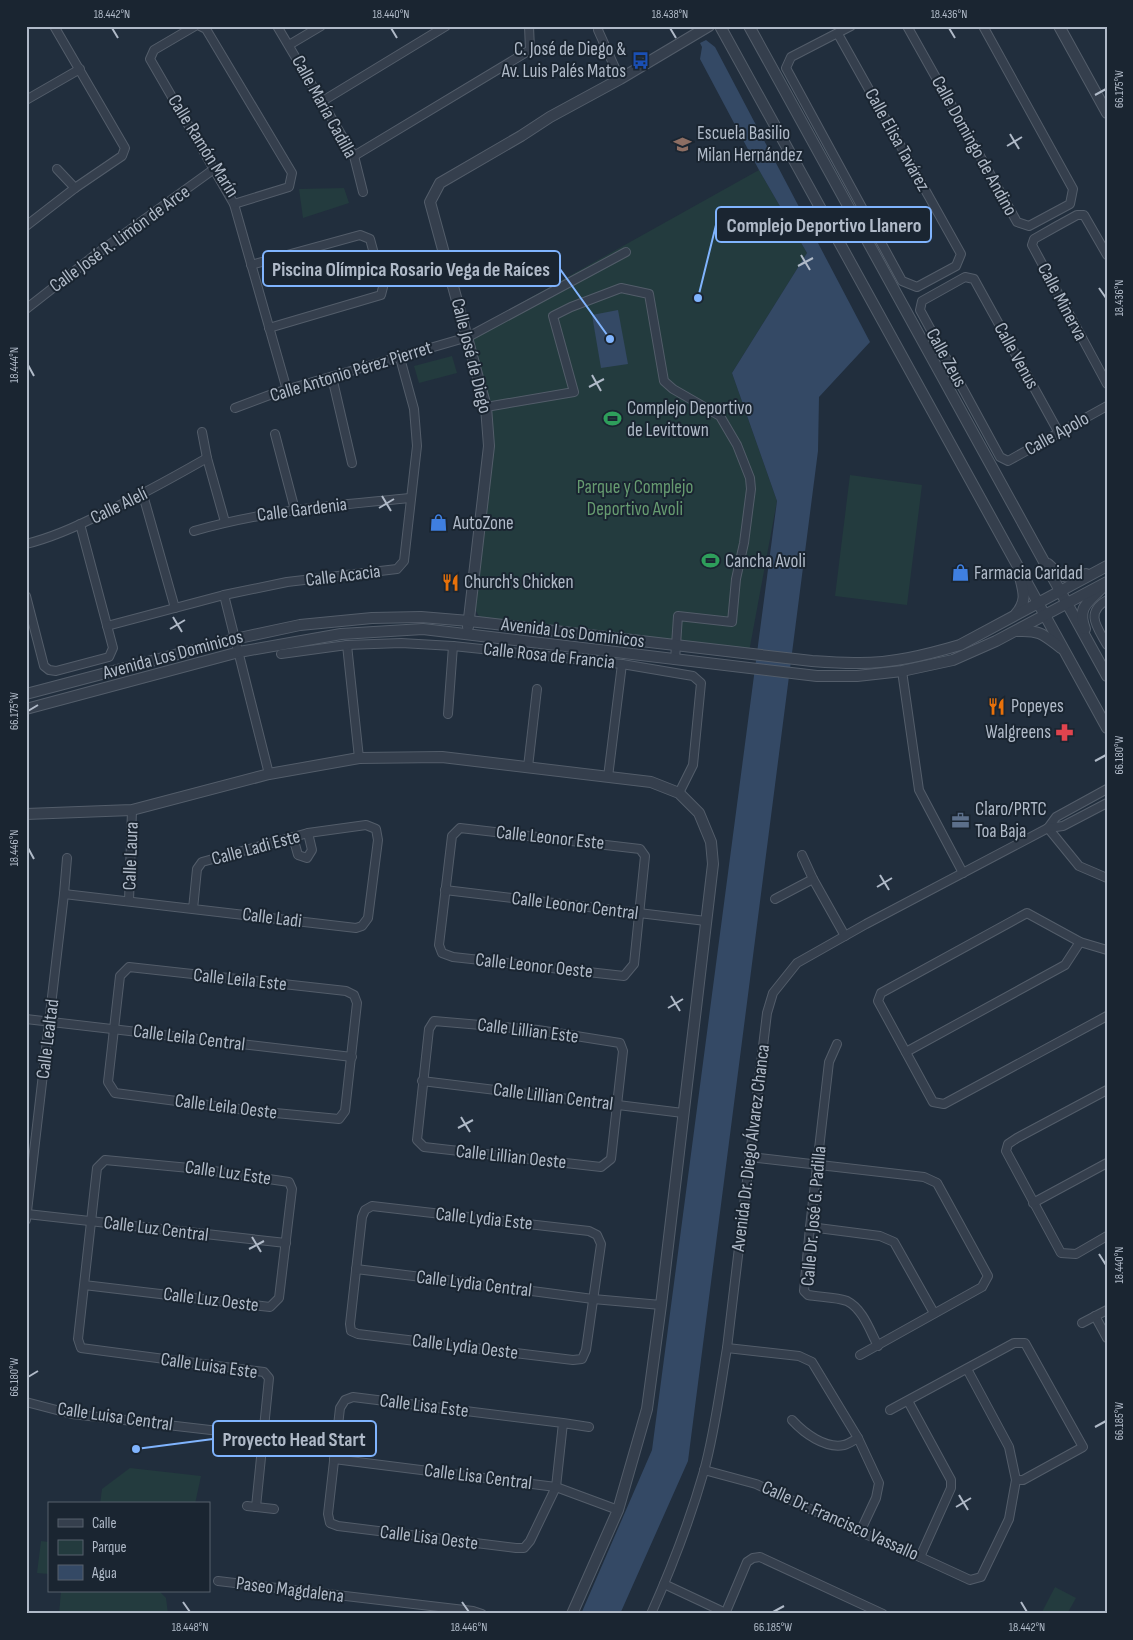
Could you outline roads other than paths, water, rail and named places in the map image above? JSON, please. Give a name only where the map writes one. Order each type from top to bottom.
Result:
[{"type":"street","points":[[26,226],[75,188],[122,156],[125,148],[54,26]]},
{"type":"street","name":"Calle Ramón Marín","points":[[195,26],[154,50],[150,59],[234,204],[289,187],[292,174],[206,29],[200,26]]},
{"type":"street","name":"Calle María Cadilla","points":[[277,26],[354,156],[363,192]]},
{"type":"street","points":[[289,45],[321,26]]},
{"type":"street","points":[[321,102],[446,26]]},
{"type":"street","points":[[354,156],[530,50],[529,26]]},
{"type":"street","points":[[598,26],[598,30],[620,79]]},
{"type":"street","name":"Calle José de Diego","points":[[467,634],[489,446],[486,407],[430,202],[440,183],[550,117],[620,79],[709,26]]},
{"type":"street","points":[[720,26],[1107,728]]},
{"type":"street","points":[[749,26],[1107,676]]},
{"type":"street","name":"Calle Elisa Tavárez","points":[[838,34],[961,254],[956,266],[917,287],[902,281],[786,68],[791,58],[851,26]]},
{"type":"street","name":"Calle Domingo de Andino","points":[[907,26],[1017,222],[1029,226],[1070,204],[1073,189],[983,26]]},
{"type":"street","points":[[1059,26],[1107,113]]},
{"type":"street","points":[[26,100],[80,68]]},
{"type":"street","points":[[57,169],[75,188]]},
{"type":"street","name":"Calle José R. Limón de Arce","points":[[26,309],[95,255],[214,169]]},
{"type":"street","points":[[234,204],[287,390]]},
{"type":"street","name":"Calle Minerva","points":[[1107,256],[1084,215],[1077,215],[1034,239],[1032,245],[1107,384]]},
{"type":"street","points":[[251,266],[360,235],[370,239],[383,287],[380,295],[269,328]]},
{"type":"street","name":"Calle Antonio Pérez Pierret","points":[[235,408],[287,390],[468,337],[626,252]]},
{"type":"street","name":"Calle Zeus","points":[[974,279],[964,277],[940,290],[922,301],[920,310],[1000,457],[1008,461]]},
{"type":"street","name":"Calle Venus","points":[[974,279],[1059,433]]},
{"type":"street","points":[[486,407],[574,392],[553,316],[571,306],[621,288],[649,294],[664,381],[720,416],[737,445],[750,478],[751,489],[744,543],[736,579],[732,622],[678,616],[676,660]]},
{"type":"street","name":"Calle Acacia","points":[[107,626],[224,595],[287,582],[397,569],[404,561],[417,446],[414,409],[400,358]]},
{"type":"street","points":[[332,377],[352,463]]},
{"type":"street","name":"Calle Apolo","points":[[1008,461],[1107,406]]},
{"type":"street","points":[[202,432],[207,458],[225,522]]},
{"type":"street","points":[[275,434],[295,510]]},
{"type":"street","name":"Calle Alelí","points":[[26,544],[49,538],[80,524],[143,494],[207,458]]},
{"type":"street","points":[[143,494],[176,608]]},
{"type":"street","name":"Calle Gardenia","points":[[194,531],[225,522],[266,514],[411,498]]},
{"type":"street","points":[[26,596],[44,666],[49,670],[56,672],[109,657],[113,648],[80,524]]},
{"type":"street","points":[[1041,558],[1060,576],[1075,577],[1097,571]]},
{"type":"street","points":[[1014,617],[1023,605],[1023,592],[1017,564]]},
{"type":"street","name":"Avenida Los Dominicos","points":[[26,694],[235,639],[300,625],[372,618],[421,618],[469,621],[812,661],[856,663],[900,660],[960,645],[1107,566]]},
{"type":"street","points":[[1090,646],[1081,620],[1084,606],[1107,583]]},
{"type":"street","name":"Avenida Los Dominicos","points":[[26,709],[238,652],[341,634],[423,629],[817,676],[856,676],[902,672],[954,660],[1045,616],[1107,583]]},
{"type":"street","points":[[224,595],[269,774]]},
{"type":"street","points":[[1107,600],[1099,605],[1094,612],[1095,622],[1107,645]]},
{"type":"street","points":[[1015,631],[1034,630],[1065,652]]},
{"type":"street","name":"Calle Rosa de Francia","points":[[282,654],[347,645],[400,643],[453,646],[622,664],[693,676],[701,683],[693,765],[679,793]]},
{"type":"street","points":[[347,645],[359,758]]},
{"type":"street","points":[[448,714],[453,646]]},
{"type":"street","points":[[608,777],[622,664]]},
{"type":"street","points":[[902,672],[919,790],[963,873]]},
{"type":"street","points":[[528,767],[537,689]]},
{"type":"street","points":[[26,814],[132,810],[269,774],[359,758],[442,757],[651,782],[679,793],[699,813],[711,842],[713,864],[647,1409],[618,1510],[572,1614]]},
{"type":"street","name":"Avenida Dr. Diego Álvarez Chanca","points":[[1048,828],[1056,817],[1107,789]]},
{"type":"street","name":"Avenida Dr. Diego Álvarez Chanca","points":[[651,1614],[688,1526],[704,1470],[727,1348],[767,1013],[773,993],[797,963],[1048,828],[1063,826],[1107,803]]},
{"type":"street","name":"Calle Laura","points":[[129,902],[132,810]]},
{"type":"street","name":"Calle Ladi","points":[[64,894],[356,928],[362,926],[368,918],[378,840],[376,829],[366,825],[358,826]]},
{"type":"street","name":"Calle Ladi Este","points":[[193,909],[197,869],[202,862],[293,837],[358,826]]},
{"type":"street","name":"Calle Leonor Este","points":[[445,890],[452,836],[460,828],[623,846],[640,849],[645,856],[640,913]]},
{"type":"street","points":[[1048,828],[1079,866],[1107,878]]},
{"type":"street","points":[[293,837],[298,856],[307,858],[312,850],[308,834]]},
{"type":"street","points":[[802,855],[812,879],[845,936]]},
{"type":"street","name":"Calle Lealtad","points":[[27,1217],[67,858]]},
{"type":"street","points":[[775,899],[812,879]]},
{"type":"street","name":"Calle Leonor Central","points":[[445,890],[706,921]]},
{"type":"street","name":"Calle Leonor Oeste","points":[[445,890],[439,945],[442,953],[453,956],[624,976],[634,964],[640,913]]},
{"type":"street","points":[[1107,950],[1080,942],[1027,913],[881,993],[878,1001],[933,1102],[944,1104],[1107,1016]]},
{"type":"street","points":[[906,1052],[1065,965],[1080,942]]},
{"type":"street","name":"Calle Leila Este","points":[[114,1029],[120,976],[129,968],[346,991],[354,995],[358,1003],[352,1057]]},
{"type":"street","name":"Calle Leila Central","points":[[26,1019],[352,1057]]},
{"type":"street","name":"Calle Lillian Este","points":[[422,1081],[429,1029],[434,1021],[538,1030],[620,1043],[623,1051],[617,1105]]},
{"type":"street","name":"Calle Leila Oeste","points":[[114,1029],[108,1082],[115,1093],[254,1110],[339,1119],[345,1111],[352,1057]]},
{"type":"street","name":"Calle Dr. José G. Padilla","points":[[837,1044],[829,1062],[804,1291],[808,1295],[846,1301],[855,1307],[863,1317],[878,1346]]},
{"type":"street","name":"Calle Lillian Central","points":[[422,1081],[683,1113]]},
{"type":"street","name":"Calle Lillian Oeste","points":[[422,1081],[417,1140],[424,1147],[437,1149],[601,1167],[610,1158],[617,1105]]},
{"type":"street","points":[[1107,1090],[1008,1144],[1006,1151],[1061,1253],[1076,1254],[1107,1236]]},
{"type":"street","points":[[750,1156],[924,1177],[937,1183],[988,1276],[982,1287],[860,1355]]},
{"type":"street","name":"Calle Luz Este","points":[[92,1221],[98,1168],[105,1160],[200,1168],[289,1182],[292,1189],[286,1244]]},
{"type":"street","points":[[1033,1203],[1107,1163]]},
{"type":"street","name":"Calle Lydia Este","points":[[356,1269],[362,1217],[365,1210],[372,1206],[589,1231],[597,1235],[601,1244],[593,1299]]},
{"type":"street","name":"Calle Luz Central","points":[[27,1217],[92,1221],[286,1244]]},
{"type":"street","points":[[84,1286],[92,1221]]},
{"type":"street","points":[[810,1227],[880,1236],[894,1242],[934,1313]]},
{"type":"street","name":"Calle Luz Oeste","points":[[84,1286],[270,1307],[279,1298],[286,1244]]},
{"type":"street","name":"Calle Lydia Central","points":[[356,1269],[593,1299],[661,1305]]},
{"type":"street","name":"Calle Lydia Oeste","points":[[356,1269],[350,1324],[351,1331],[358,1334],[573,1360],[582,1358],[586,1350],[593,1299]]},
{"type":"street","name":"Calle Luisa Este","points":[[84,1286],[78,1338],[81,1348],[264,1372],[269,1378],[256,1507]]},
{"type":"street","points":[[1082,1323],[1107,1310]]},
{"type":"street","points":[[1095,1316],[1107,1338]]},
{"type":"street","points":[[890,1410],[1014,1343],[1025,1343],[1083,1447],[1023,1480],[1016,1480],[1009,1447],[967,1369]]},
{"type":"street","points":[[727,1348],[799,1356],[812,1362],[858,1438],[879,1483],[876,1498],[860,1532]]},
{"type":"street","name":"Calle Lisa Este","points":[[334,1459],[340,1408],[345,1400],[353,1397],[589,1427]]},
{"type":"street","points":[[908,1401],[951,1480],[951,1488],[920,1557]]},
{"type":"street","name":"Calle Luisa Central","points":[[26,1402],[72,1414],[263,1436]]},
{"type":"street","points":[[792,1420],[801,1430],[830,1445],[844,1445],[858,1438]]},
{"type":"street","points":[[556,1487],[563,1423]]},
{"type":"street","name":"Calle Lisa Central","points":[[334,1459],[556,1487],[618,1510]]},
{"type":"street","name":"Calle Lisa Oeste","points":[[334,1459],[328,1514],[330,1523],[338,1526],[524,1548],[530,1541],[556,1487]]},
{"type":"street","name":"Calle Dr. Francisco Vassallo","points":[[704,1470],[756,1484],[970,1580],[981,1577],[1009,1519],[1016,1480]]},
{"type":"street","points":[[247,1506],[274,1509]]},
{"type":"street","points":[[664,1584],[726,1613],[747,1562],[753,1558],[760,1558],[883,1614]]},
{"type":"street","name":"Paseo Magdalena","points":[[218,1581],[473,1611],[482,1614]]},
{"type":"water","points":[[706,40],[715,47],[870,342],[819,397],[818,451],[688,1461],[620,1614],[581,1614],[652,1450],[777,501],[732,373],[807,253],[759,170],[700,59],[702,47],[700,43]]},
{"type":"water","points":[[618,310],[628,364],[601,368],[592,315]]},
{"type":"place","name":"C. José de Diego & Av. Luis Palés Matos","points":[[640,60]]},
{"type":"place","name":"Escuela Basilio Milan Hernández","points":[[683,144]]},
{"type":"place","name":"Complejo Deportivo Llanero","points":[[698,298]]},
{"type":"place","name":"Piscina Olímpica Rosario Vega de Raíces","points":[[610,339]]},
{"type":"place","name":"Complejo Deportivo de Levittown","points":[[613,419]]},
{"type":"place","name":"AutoZone","points":[[439,523]]},
{"type":"place","name":"Cancha Avoli","points":[[711,561]]},
{"type":"place","name":"Farmacia Caridad","points":[[960,573]]},
{"type":"place","name":"Church's Chicken","points":[[450,582]]},
{"type":"place","name":"Popeyes","points":[[997,706]]},
{"type":"place","name":"Walgreens","points":[[1065,732]]},
{"type":"place","name":"Claro/PRTC Toa Baja","points":[[961,820]]},
{"type":"place","name":"Proyecto Head Start","points":[[136,1449]]},
{"type":"park label","name":"Parque y Complejo Deportivo Avoli","points":[[635,498]]}]
